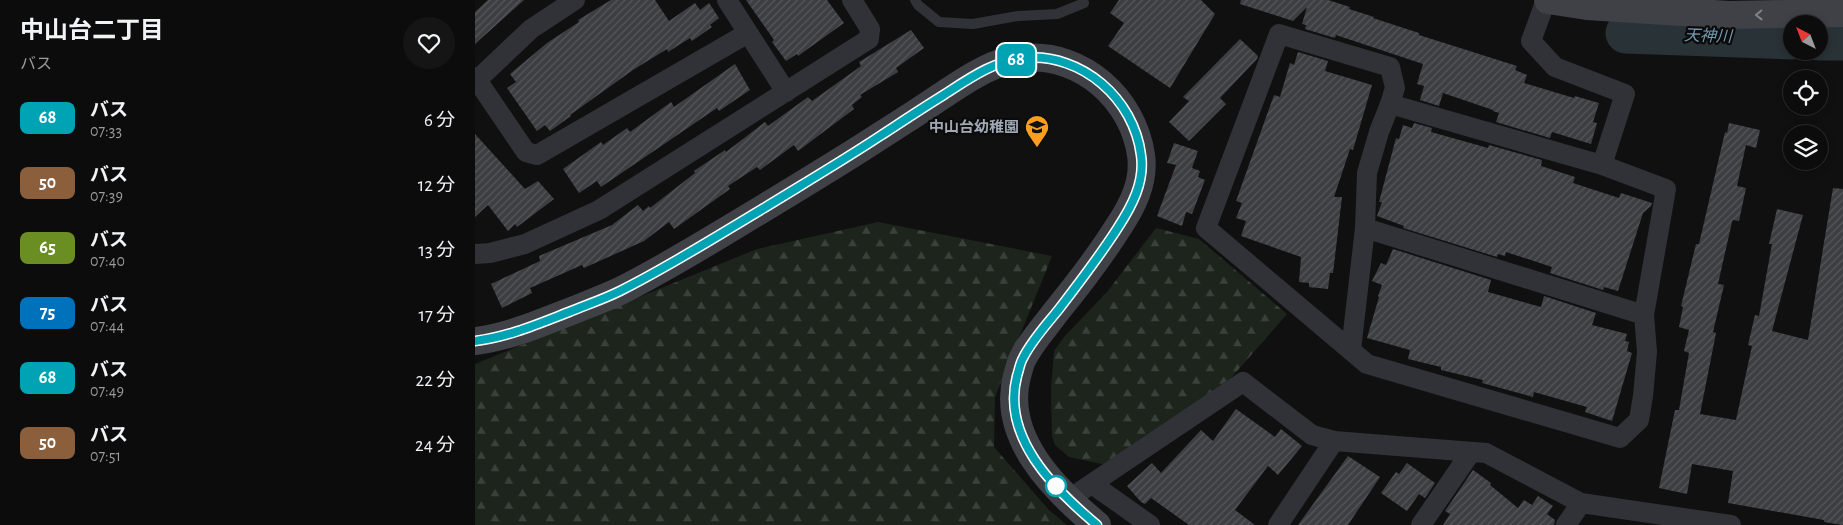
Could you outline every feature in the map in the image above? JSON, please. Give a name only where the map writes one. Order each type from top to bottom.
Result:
[{"type":"street","points":[[575,0],[531,29],[476,79],[526,152],[537,155],[748,33]]},
{"type":"street","points":[[727,0],[786,92]]},
{"type":"street","points":[[475,254],[490,253],[525,244],[599,210],[869,39],[870,29],[852,0]]},
{"type":"street","points":[[1602,165],[1625,94],[1555,66],[1531,40],[1547,0],[1587,6],[1729,15],[1843,13]]},
{"type":"street","points":[[1805,0],[1843,8]]},
{"type":"street","points":[[1351,350],[1365,228],[1367,173],[1395,88],[1389,67],[1279,34],[1206,228],[1367,364],[1620,438],[1639,420],[1647,352],[1643,315],[1666,189],[1602,165],[1390,104]]},
{"type":"street","points":[[475,341],[493,339],[524,330],[618,292],[698,248],[860,149],[968,79],[996,64],[1024,58],[1053,59],[1076,66],[1101,83],[1112,94],[1124,109],[1134,128],[1143,163],[1135,198],[1125,216],[1100,256],[1035,339],[1021,360],[1015,384],[1014,407],[1019,428],[1030,454],[1048,478],[1097,525]]},
{"type":"street","points":[[1365,228],[1643,315]]},
{"type":"street","points":[[1069,499],[1243,382],[1312,435],[1334,441],[1486,453],[1581,503],[1720,524]]},
{"type":"street","points":[[1278,525],[1334,441]]},
{"type":"street","points":[[1421,525],[1471,452]]},
{"type":"street","points":[[1092,484],[1150,525]]},
{"type":"street","points":[[1566,525],[1581,503]]},
{"type":"lane","points":[[915,0],[939,22],[973,24],[1019,16],[1057,14],[1084,3]]},
{"type":"green space","points":[[878,222],[1052,256],[995,397],[994,447],[1049,510],[1067,525],[475,525],[475,364],[757,249]]},
{"type":"green space","points":[[1156,228],[1199,239],[1287,314],[1231,378],[1106,465],[1069,457],[1055,445],[1052,436],[1051,388],[1054,351],[1064,337],[1107,292]]},
{"type":"building","points":[[488,0],[524,0],[475,44],[475,12]]},
{"type":"building","points":[[611,0],[655,0],[669,21],[695,3],[700,10],[709,3],[719,18],[710,25],[712,27],[692,41],[690,38],[668,52],[667,49],[633,70],[550,131],[545,125],[537,131],[507,88],[516,82],[510,74],[547,43],[579,22],[578,20]]},
{"type":"building","points":[[746,0],[827,0],[844,23],[798,56],[797,54],[786,61]]},
{"type":"building","points":[[1119,0],[1201,0],[1215,14],[1170,88],[1108,46],[1124,23],[1110,13]]},
{"type":"building","points":[[1241,0],[1328,0],[1350,7],[1349,9],[1373,18],[1419,33],[1419,35],[1517,66],[1515,70],[1527,75],[1524,83],[1574,98],[1575,96],[1599,103],[1593,122],[1597,123],[1591,144],[1552,132],[1550,138],[1496,122],[1499,113],[1443,93],[1439,106],[1420,100],[1424,86],[1417,84],[1423,64],[1336,35],[1335,38],[1305,29],[1306,25],[1302,24],[1307,7],[1293,21],[1240,4]]},
{"type":"building","points":[[911,30],[924,48],[896,68],[898,72],[860,95],[862,97],[852,105],[854,109],[798,151],[794,145],[760,170],[757,167],[728,186],[730,189],[674,229],[669,222],[644,241],[584,268],[582,265],[530,288],[532,293],[502,308],[491,284],[540,261],[539,256],[612,225],[638,205],[643,211],[649,206],[650,208],[695,173],[694,171],[725,150],[726,152],[765,122],[768,126],[808,97],[812,101],[861,66],[859,62]]},
{"type":"building","points":[[1240,39],[1258,56],[1257,59],[1220,98],[1226,104],[1189,141],[1169,122],[1189,101],[1183,97]]},
{"type":"building","points":[[1298,52],[1328,61],[1325,71],[1372,85],[1353,150],[1350,149],[1334,197],[1342,197],[1333,273],[1330,273],[1328,289],[1309,287],[1309,283],[1299,282],[1301,257],[1241,236],[1246,221],[1236,218],[1242,203],[1236,201],[1274,95],[1280,97],[1290,63],[1294,65]]},
{"type":"building","points":[[735,64],[750,90],[719,111],[717,108],[601,187],[597,181],[579,193],[563,169],[601,142],[603,145],[627,128],[630,132],[671,102],[674,107]]},
{"type":"building","points":[[1414,123],[1432,128],[1431,132],[1488,148],[1489,145],[1542,160],[1541,166],[1575,177],[1573,183],[1619,198],[1621,193],[1652,203],[1643,213],[1618,291],[1604,287],[1603,290],[1550,273],[1552,267],[1506,252],[1505,256],[1498,254],[1497,257],[1403,228],[1404,226],[1377,216],[1382,202],[1379,202],[1396,138],[1399,139],[1403,125],[1412,128]]},
{"type":"building","points":[[1729,123],[1760,130],[1756,148],[1746,145],[1737,186],[1746,188],[1739,221],[1733,220],[1732,222],[1718,284],[1724,285],[1713,332],[1716,333],[1700,414],[1736,420],[1752,346],[1748,345],[1755,315],[1759,316],[1772,244],[1769,244],[1777,209],[1803,215],[1772,331],[1808,340],[1833,188],[1843,189],[1843,525],[1728,503],[1733,471],[1692,464],[1687,494],[1659,488],[1675,410],[1679,410],[1689,353],[1684,351],[1689,330],[1679,327],[1683,307],[1681,306],[1696,244],[1699,244],[1725,132],[1727,133]]},
{"type":"building","points":[[475,134],[525,189],[538,181],[554,199],[517,227],[515,224],[508,231],[488,205],[475,217]]},
{"type":"building","points":[[1174,143],[1198,151],[1192,168],[1200,171],[1198,177],[1205,180],[1192,214],[1186,212],[1182,226],[1157,216],[1176,165],[1167,163]]},
{"type":"building","points":[[1393,249],[1491,280],[1488,292],[1541,307],[1544,296],[1596,313],[1592,325],[1627,334],[1625,341],[1629,342],[1627,351],[1632,353],[1612,421],[1585,412],[1587,407],[1534,392],[1533,397],[1482,383],[1483,380],[1441,370],[1441,367],[1408,359],[1410,350],[1367,338],[1382,285],[1372,281],[1381,263],[1386,265]]},
{"type":"building","points":[[1236,409],[1275,437],[1281,429],[1302,446],[1278,475],[1268,466],[1235,510],[1255,525],[1189,525],[1151,498],[1145,504],[1141,502],[1127,486],[1152,463],[1161,473],[1201,430],[1213,441]]},
{"type":"building","points":[[1348,456],[1380,477],[1348,525],[1298,525]]},
{"type":"building","points":[[1407,463],[1435,483],[1425,498],[1419,494],[1407,511],[1381,493],[1396,472],[1399,474]]},
{"type":"building","points":[[1473,470],[1491,483],[1490,485],[1518,508],[1524,500],[1532,505],[1538,496],[1553,506],[1547,514],[1555,520],[1554,525],[1443,525],[1450,514],[1445,511]]},
{"type":"waterway","name":"天神川","points":[[1626,33],[1783,39]]},
{"type":"waterway","name":"天神川","points":[[1828,40],[1843,40]]},
{"type":"bus line","name":"68","points":[[475,341],[493,339],[524,330],[618,292],[698,248],[860,149],[968,79],[996,64],[1024,58],[1053,59],[1065,62],[1076,66],[1101,83],[1124,109],[1134,128],[1143,163],[1135,198],[1125,216],[1100,256],[1035,339],[1021,360],[1015,384],[1014,407],[1019,428],[1030,454],[1048,478],[1097,525]]},
{"type":"place","name":"中山台幼稚園","points":[[1037,148]]}]
